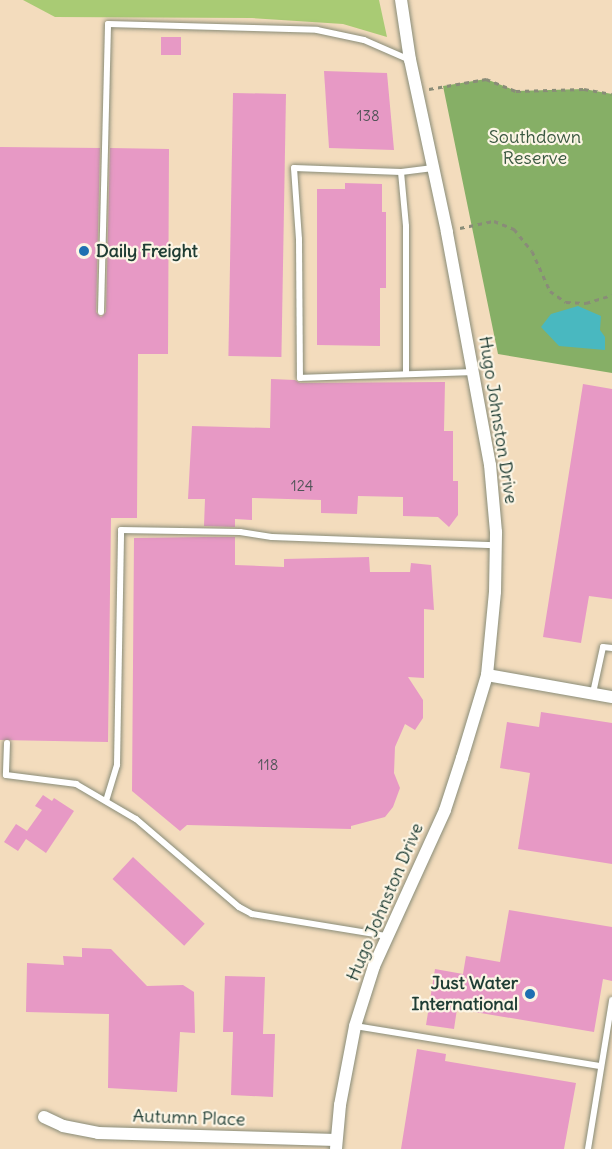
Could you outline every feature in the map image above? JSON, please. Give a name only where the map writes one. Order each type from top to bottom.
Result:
[{"type":"street","name":"Hugo Johnston Drive","points":[[336,1145],[355,1026],[374,966],[445,810],[487,675],[495,592],[495,545],[490,465],[410,60],[401,0]]},
{"type":"street","points":[[487,675],[612,696]]},
{"type":"street","name":"Autumn Place","points":[[44,1117],[63,1126],[98,1133],[336,1145]]},
{"type":"lane","points":[[101,312],[108,24],[317,30],[364,39],[410,60]]},
{"type":"lane","points":[[433,168],[401,172],[294,168],[299,238],[300,378],[473,372]]},
{"type":"lane","points":[[401,172],[406,226],[406,374]]},
{"type":"lane","points":[[106,801],[117,765],[121,530],[240,532],[273,537],[495,545]]},
{"type":"lane","points":[[593,693],[603,647],[612,648]]},
{"type":"lane","points":[[7,743],[6,775],[76,784],[106,801],[164,841],[240,907],[252,914],[387,936]]},
{"type":"lane","points":[[588,1149],[612,1000]]},
{"type":"lane","points":[[355,1026],[600,1066]]},
{"type":"path","points":[[443,86],[486,79],[516,91],[584,89],[612,94]]},
{"type":"path","points":[[471,225],[494,221],[514,229],[532,251],[550,291],[566,302],[586,303],[612,295]]},
{"type":"green space","points":[[23,0],[379,0],[387,37],[343,24],[252,18],[55,17]]},
{"type":"green space","name":"Southdown Reserve","points":[[486,79],[516,91],[584,89],[612,94],[612,373],[498,354],[443,86]]},
{"type":"water","points":[[578,306],[601,316],[600,330],[605,337],[605,350],[559,346],[541,327],[551,314]]},
{"type":"building","points":[[161,37],[181,37],[181,55],[161,55]]},
{"type":"building","points":[[324,71],[387,73],[394,150],[329,148]]},
{"type":"building","points":[[233,93],[286,94],[281,357],[228,356]]},
{"type":"building","name":"Daily Freight","points":[[0,147],[100,148],[96,312],[101,317],[106,312],[110,148],[169,149],[168,354],[138,354],[137,518],[111,518],[108,742],[0,740]]},
{"type":"building","points":[[345,183],[382,184],[382,212],[386,212],[386,288],[380,288],[380,346],[317,345],[317,189],[345,189]]},
{"type":"building","points":[[271,379],[295,380],[300,383],[445,382],[444,431],[453,431],[453,481],[458,481],[458,515],[449,527],[438,517],[403,516],[403,497],[358,496],[357,514],[321,513],[321,500],[252,498],[252,520],[235,519],[235,527],[204,526],[205,499],[188,499],[192,426],[270,428]]},
{"type":"building","points":[[583,384],[612,389],[612,599],[589,596],[581,643],[543,637]]},
{"type":"building","points":[[235,537],[235,565],[284,567],[284,559],[369,557],[370,572],[410,572],[411,563],[431,565],[434,610],[424,609],[424,678],[408,677],[423,700],[423,718],[415,730],[405,724],[395,747],[394,773],[400,788],[393,807],[385,817],[351,826],[351,829],[187,825],[180,831],[132,791],[134,538]]},
{"type":"building","points":[[541,712],[612,723],[612,864],[518,849],[530,773],[500,768],[507,722],[539,727]]},
{"type":"building","points":[[43,795],[52,801],[54,798],[74,811],[46,853],[26,839],[18,851],[4,842],[16,824],[27,831],[42,810],[35,806]]},
{"type":"building","points":[[133,857],[205,924],[184,946],[113,879]]},
{"type":"building","points":[[509,910],[612,927],[612,981],[603,979],[594,1032],[457,1009],[454,1029],[426,1025],[435,969],[463,974],[466,956],[500,962]]},
{"type":"building","points":[[82,948],[111,949],[147,986],[183,985],[194,992],[195,1033],[180,1032],[177,1092],[108,1088],[109,1014],[26,1012],[27,963],[64,965],[63,956],[82,957]]},
{"type":"building","points":[[225,976],[265,977],[263,1034],[275,1034],[273,1097],[231,1095],[233,1032],[223,1032]]},
{"type":"building","points":[[417,1049],[446,1054],[445,1061],[576,1083],[564,1149],[401,1149]]},
{"type":"place","name":"Daily Freight","points":[[84,251]]},
{"type":"place","name":"Just Water International","points":[[530,994]]}]
